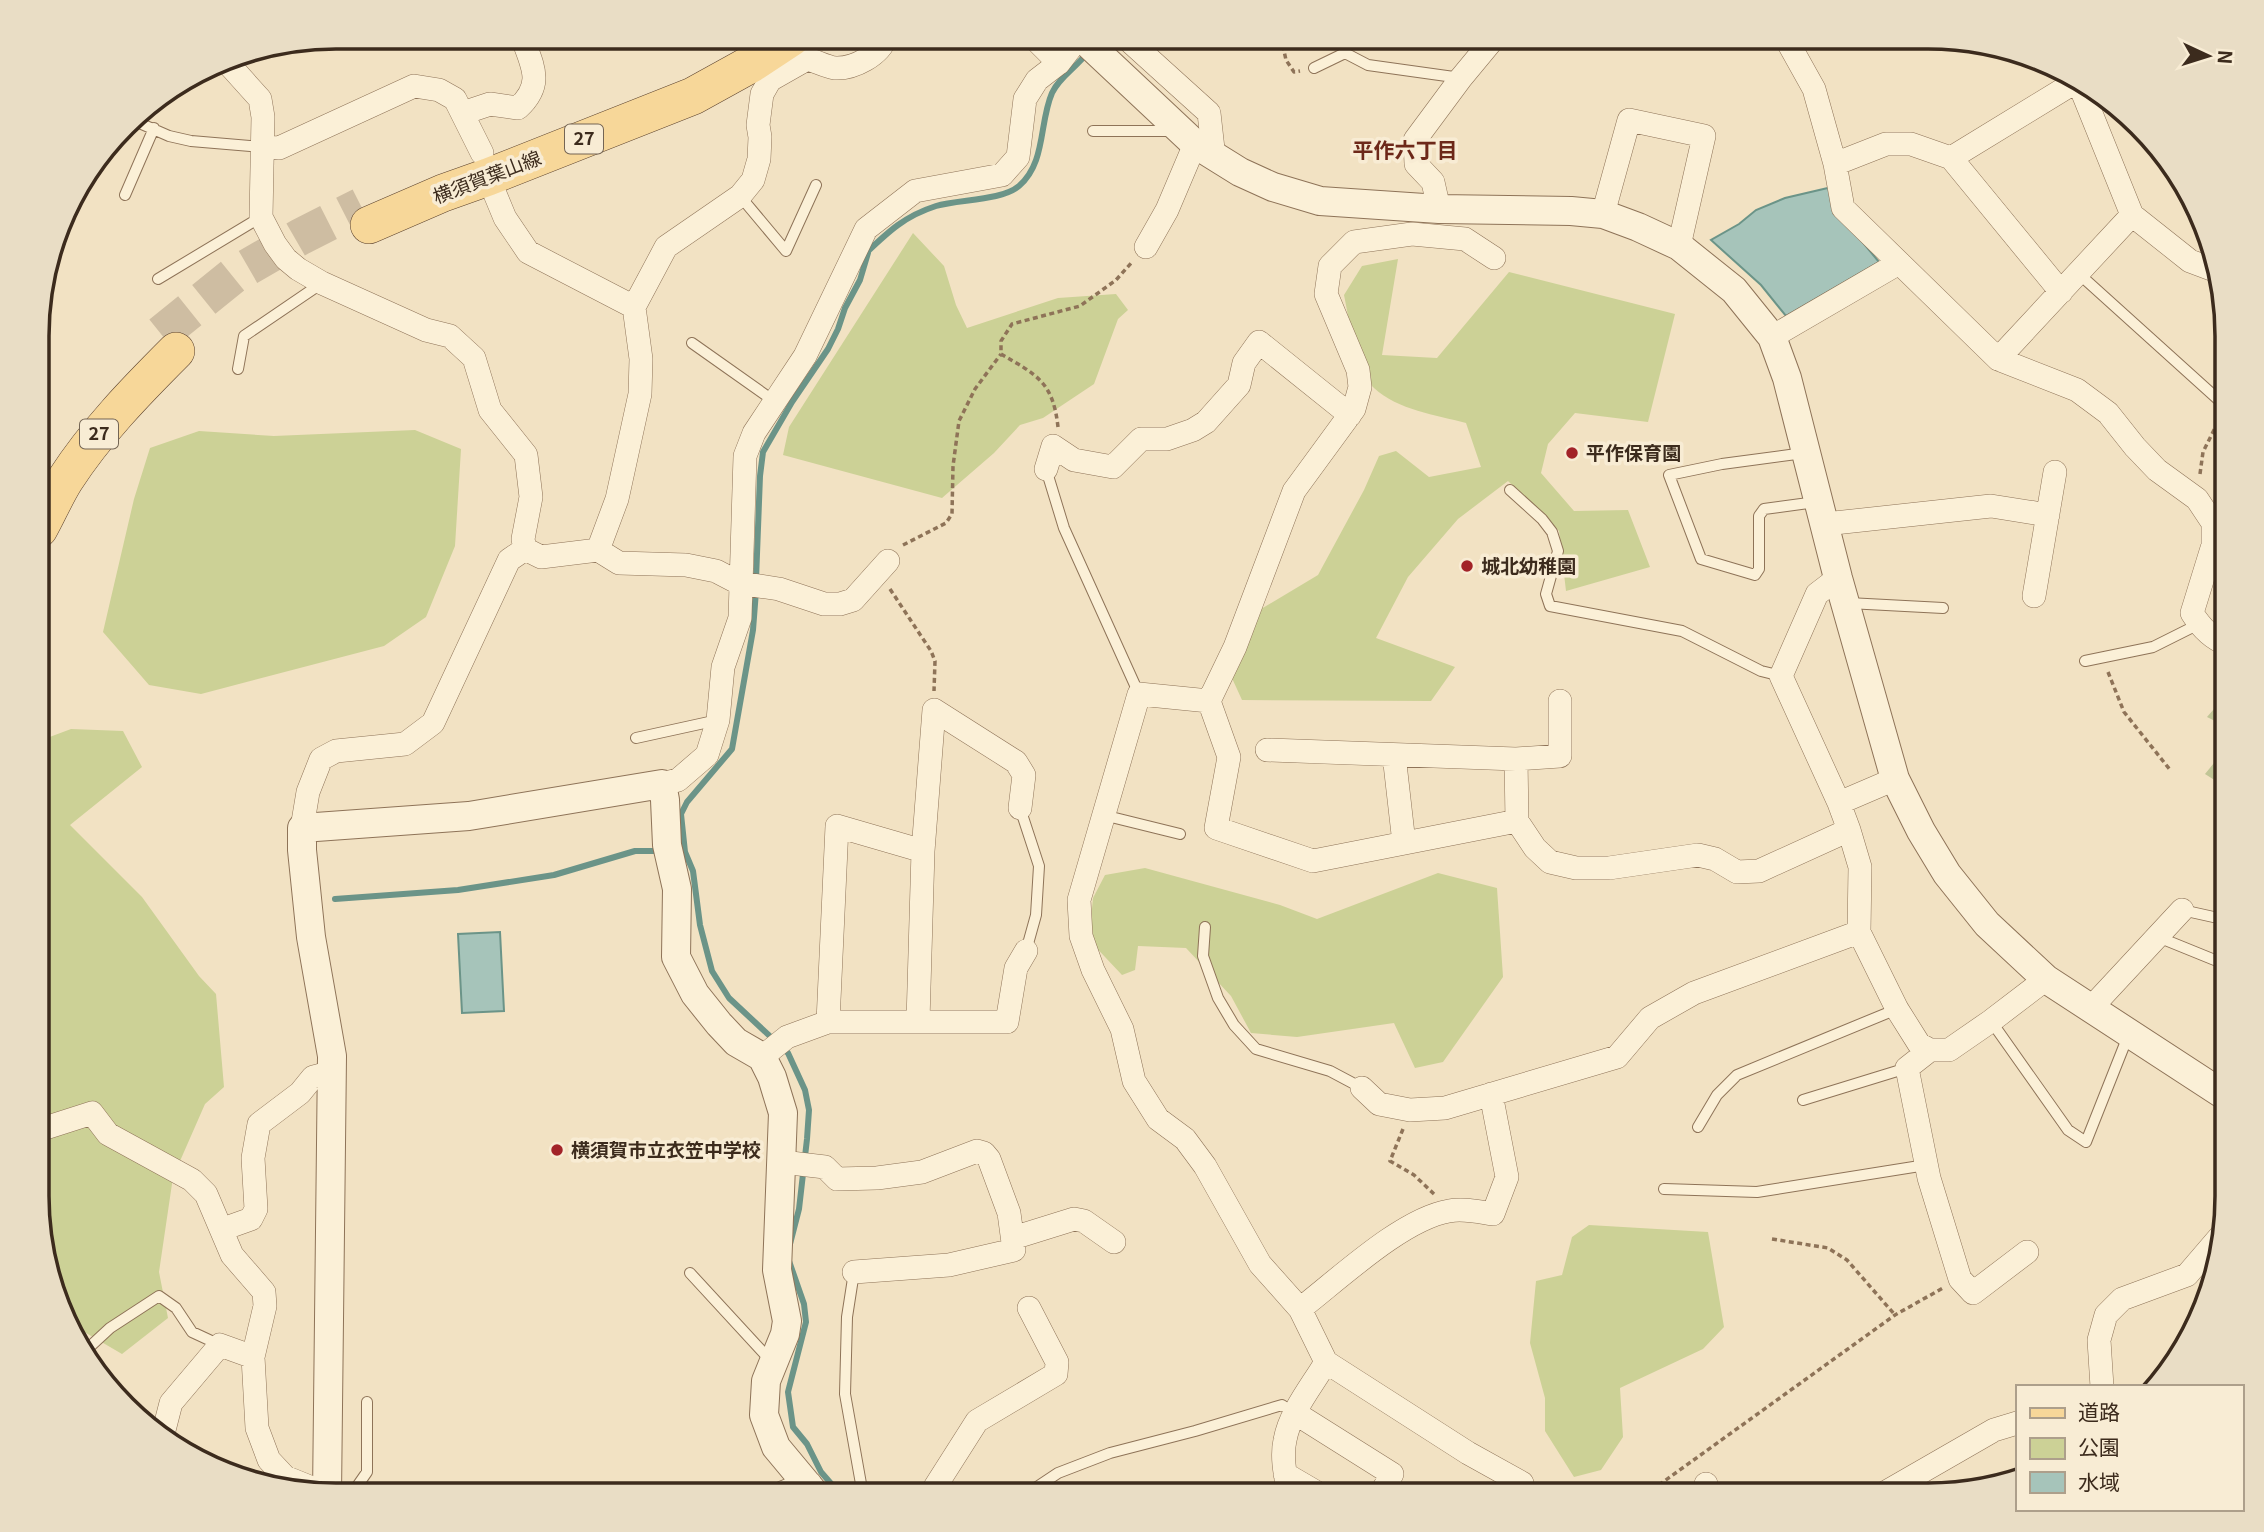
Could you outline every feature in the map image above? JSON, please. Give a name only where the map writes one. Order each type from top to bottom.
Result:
[{"type":"main road","name":"横須賀葉山線","points":[[365,216],[485,165],[681,75],[728,49]]},
{"type":"main road","name":"横須賀葉山線","points":[[485,165],[693,96],[774,49]]},
{"type":"main road","name":"27","points":[[49,467],[83,414],[123,370],[169,343],[141,386],[100,432],[65,481],[49,511]]},
{"type":"street","points":[[463,113],[490,104],[518,108],[529,98],[535,85],[526,49]]},
{"type":"street","points":[[598,550],[617,499],[640,394],[641,359],[634,307],[666,247],[740,196],[753,180],[759,159],[759,110],[762,94],[770,80],[807,58],[834,68],[851,66],[867,59],[878,49]]},
{"type":"street","points":[[1045,49],[1059,63]]},
{"type":"street","points":[[302,828],[469,816],[662,784],[678,780],[707,755],[718,720],[723,667],[740,618],[745,456],[754,433],[805,356],[866,229],[915,191],[1002,175],[1018,157],[1025,99],[1037,80],[1059,63],[1070,49]]},
{"type":"street","points":[[1092,49],[1195,143],[1273,187],[1320,201],[1430,217],[1571,211],[1603,214],[1639,226],[1679,246],[1734,290],[1772,337],[1787,378],[1842,591],[1895,779],[1921,831],[1947,874],[1987,924],[2046,979],[2215,1089]]},
{"type":"street","points":[[1138,49],[1209,113],[1167,210],[1146,247]]},
{"type":"street","points":[[1485,49],[1415,141],[1416,164],[1433,183],[1430,217],[1412,234],[1354,242],[1330,265],[1326,294],[1359,370],[1360,387],[1350,415],[1294,491],[1235,647],[1209,701],[1229,757],[1216,828],[1313,861],[1517,821]]},
{"type":"street","points":[[1792,49],[1814,89],[1835,164],[1843,208],[1998,359],[2077,390],[2108,413],[2134,447],[2157,470],[2197,499],[2213,523],[2213,545],[2192,613],[2199,624],[2215,638]]},
{"type":"street","points":[[233,68],[260,99],[261,217],[286,258],[298,269],[322,283],[426,330],[450,336],[474,358],[490,410],[526,455],[531,497],[523,539],[525,549]]},
{"type":"street","points":[[262,147],[278,148],[414,86],[439,90],[455,99],[463,113],[505,218],[528,252],[634,307]]},
{"type":"street","points":[[1951,158],[2069,86]]},
{"type":"street","points":[[2082,93],[2132,215],[2190,261],[2206,268]]},
{"type":"street","points":[[1603,214],[1629,120],[1703,136],[1679,246]]},
{"type":"street","points":[[1835,164],[1886,144],[1912,144],[1951,158],[2061,292]]},
{"type":"street","points":[[1998,359],[2132,215]]},
{"type":"street","points":[[1430,217],[1494,258]]},
{"type":"street","points":[[2190,261],[2202,250]]},
{"type":"street","points":[[1772,337],[1899,263]]},
{"type":"street","points":[[1046,469],[1053,446],[1074,460],[1113,467],[1141,439],[1167,439],[1193,430],[1206,422],[1239,385],[1244,363],[1259,342],[1350,415]]},
{"type":"street","points":[[2035,596],[2055,472]]},
{"type":"street","points":[[1822,513],[1991,506],[2048,515]]},
{"type":"street","points":[[525,549],[541,557],[598,550],[619,563],[686,565],[716,571],[739,583],[779,589],[824,604],[840,604],[853,600],[883,567]]},
{"type":"street","points":[[327,1483],[332,1056],[311,937],[302,850],[302,828],[308,792],[321,759],[336,751],[405,744],[433,723],[509,560],[525,549]]},
{"type":"street","points":[[1842,591],[1817,594],[1781,676],[1849,830],[1860,867],[1860,932],[1897,1009],[1919,1044],[1930,1050],[1949,1050],[2046,979]]},
{"type":"street","points":[[1209,701],[1139,694],[1079,900],[1081,936],[1093,970],[1122,1029],[1134,1080],[1158,1119],[1185,1139],[1205,1166],[1260,1264],[1300,1309],[1326,1363],[1468,1453],[1522,1483]]},
{"type":"street","points":[[1267,750],[1517,759],[1560,756],[1560,701]]},
{"type":"street","points":[[918,1021],[923,851],[934,710],[1016,762],[1024,775],[1020,808]]},
{"type":"street","points":[[1394,755],[1404,843]]},
{"type":"street","points":[[1517,759],[1517,821],[1535,848],[1550,863],[1576,868],[1609,868],[1698,855],[1715,859],[1737,872],[1759,871],[1849,830]]},
{"type":"street","points":[[1839,803],[1895,779]]},
{"type":"street","points":[[662,784],[667,845],[677,889],[676,957],[695,995],[719,1024],[736,1042],[762,1056],[775,1085],[796,1163],[777,1234],[777,1270],[787,1321],[786,1334],[766,1381],[764,1415],[776,1447],[798,1483]]},
{"type":"street","points":[[828,1022],[837,826],[923,851]]},
{"type":"street","points":[[2090,1009],[2182,910]]},
{"type":"street","points":[[1362,1088],[1379,1104],[1410,1110],[1445,1108],[1617,1057],[1650,1018],[1694,993],[1860,932]]},
{"type":"street","points":[[762,1056],[787,1037],[828,1022],[1007,1021],[1016,968],[1026,951]]},
{"type":"street","points":[[1930,1050],[1907,1068],[1926,1165],[1960,1279],[1973,1293],[2027,1252]]},
{"type":"street","points":[[223,1229],[251,1219],[256,1209],[253,1158],[259,1124],[300,1093],[313,1077],[332,1072]]},
{"type":"street","points":[[1300,1309],[1401,1230],[1450,1210],[1493,1214],[1507,1177],[1491,1094]]},
{"type":"street","points":[[49,1127],[92,1113],[108,1134],[192,1180],[206,1194],[232,1255],[264,1292],[265,1306],[253,1357],[257,1428],[269,1460],[285,1476],[295,1480]]},
{"type":"street","points":[[796,1163],[825,1167],[837,1180],[877,1178],[922,1172],[976,1151],[984,1153],[994,1168],[1004,1194],[1014,1250],[949,1265],[854,1272]]},
{"type":"street","points":[[1013,1238],[1074,1219],[1084,1221],[1114,1241]]},
{"type":"street","points":[[2102,1385],[2099,1340],[2106,1315],[2122,1299],[2187,1275],[2210,1248]]},
{"type":"street","points":[[938,1483],[977,1421],[1056,1374],[1057,1362],[1029,1308]]},
{"type":"street","points":[[165,1427],[171,1403],[220,1345],[253,1357]]},
{"type":"street","points":[[1287,1483],[1285,1440],[1295,1413],[1326,1363]]},
{"type":"street","points":[[1295,1413],[1392,1474],[1387,1483]]},
{"type":"street","points":[[1902,1483],[1994,1430],[2016,1423]]},
{"type":"lane","points":[[1314,68],[1345,53],[1368,65],[1461,78]]},
{"type":"lane","points":[[143,124],[169,136],[191,141],[262,147]]},
{"type":"lane","points":[[125,195],[154,128]]},
{"type":"lane","points":[[1093,131],[1167,131],[1195,143]]},
{"type":"lane","points":[[740,196],[786,251],[816,185]]},
{"type":"lane","points":[[158,279],[261,217]]},
{"type":"lane","points":[[2078,273],[2215,397]]},
{"type":"lane","points":[[239,369],[244,336],[322,283]]},
{"type":"lane","points":[[692,343],[774,401]]},
{"type":"lane","points":[[1807,453],[1722,464],[1669,475],[1701,559],[1755,575],[1759,569],[1759,516],[1763,509],[1822,513]]},
{"type":"lane","points":[[1046,469],[1064,528],[1139,694]]},
{"type":"lane","points":[[1510,490],[1542,519],[1552,532],[1559,551],[1546,594],[1550,606],[1682,631],[1761,671],[1781,676]]},
{"type":"lane","points":[[1842,591],[1943,608]]},
{"type":"lane","points":[[2085,662],[2153,647],[2199,624]]},
{"type":"lane","points":[[636,738],[718,720]]},
{"type":"lane","points":[[1020,808],[1039,866],[1036,915],[1026,951]]},
{"type":"lane","points":[[1103,815],[1180,834]]},
{"type":"lane","points":[[2182,910],[2215,917]]},
{"type":"lane","points":[[1205,928],[1203,956],[1218,998],[1234,1025],[1256,1049],[1330,1072],[1362,1088]]},
{"type":"lane","points":[[2157,936],[2215,960]]},
{"type":"lane","points":[[1698,1127],[1717,1095],[1737,1075],[1897,1009]]},
{"type":"lane","points":[[1991,1021],[2068,1130],[2086,1142],[2129,1033]]},
{"type":"lane","points":[[1803,1100],[1907,1068]]},
{"type":"lane","points":[[1664,1189],[1757,1192],[1926,1165]]},
{"type":"lane","points":[[854,1272],[847,1317],[845,1394],[861,1483]]},
{"type":"lane","points":[[690,1273],[773,1363]]},
{"type":"lane","points":[[91,1346],[110,1328],[159,1296],[176,1308],[192,1332],[220,1345]]},
{"type":"lane","points":[[359,1483],[367,1472],[367,1402]]},
{"type":"lane","points":[[1043,1483],[1058,1473],[1110,1453],[1282,1405],[1295,1413]]},
{"type":"path","points":[[1284,49],[1286,60],[1294,72],[1314,68]]},
{"type":"path","points":[[934,710],[934,661],[931,651],[895,596],[883,567],[905,544],[946,523],[952,514],[953,466],[959,421],[975,389],[1001,354],[1001,341],[1012,324],[1080,306],[1116,280],[1146,247]]},
{"type":"path","points":[[1001,354],[1031,372],[1049,390],[1058,426],[1053,446]]},
{"type":"path","points":[[2197,499],[2203,452],[2215,428]]},
{"type":"path","points":[[2102,657],[2124,712],[2171,771]]},
{"type":"path","points":[[1410,1110],[1390,1161],[1414,1175],[1450,1210]]},
{"type":"path","points":[[1772,1239],[1828,1248],[1847,1261],[1895,1315]]},
{"type":"path","points":[[1662,1483],[1895,1315],[1960,1279]]},
{"type":"green space","points":[[913,233],[944,266],[956,305],[967,328],[1058,298],[1116,294],[1128,310],[1118,319],[1094,384],[1043,418],[1020,425],[994,453],[942,498],[783,455],[789,427]]},
{"type":"green space","points":[[1398,259],[1382,355],[1437,358],[1509,272],[1675,314],[1648,422],[1575,413],[1548,444],[1541,473],[1574,511],[1628,510],[1650,567],[1566,591],[1559,531],[1508,481],[1458,519],[1408,577],[1376,638],[1455,667],[1431,701],[1242,700],[1231,676],[1261,609],[1318,575],[1364,490],[1379,456],[1396,451],[1429,477],[1481,467],[1466,423],[1394,402],[1374,388],[1362,370],[1344,295],[1362,266]]},
{"type":"green space","points":[[415,430],[461,449],[455,546],[426,617],[384,646],[201,694],[149,685],[103,632],[134,499],[150,448],[199,431],[274,436]]},
{"type":"green space","points":[[2215,708],[2215,721],[2207,717]]},
{"type":"green space","points":[[71,729],[123,731],[142,767],[70,825],[142,897],[199,976],[216,994],[224,1087],[205,1104],[173,1177],[159,1272],[168,1318],[122,1354],[83,1331],[64,1288],[51,1234],[49,737]]},
{"type":"green space","points":[[2215,762],[2215,780],[2205,774]]},
{"type":"green space","points":[[1145,868],[1280,905],[1317,919],[1438,873],[1497,888],[1503,977],[1443,1062],[1415,1068],[1394,1023],[1297,1037],[1251,1033],[1231,996],[1186,948],[1138,946],[1135,970],[1122,975],[1089,940],[1093,898],[1105,875]]},
{"type":"green space","points":[[1589,1225],[1708,1232],[1724,1327],[1703,1349],[1620,1388],[1623,1437],[1601,1470],[1574,1477],[1545,1431],[1545,1398],[1530,1343],[1536,1281],[1562,1275],[1572,1237]]},
{"type":"water","points":[[1832,187],[1836,210],[1879,262],[1786,316],[1761,285],[1711,240],[1739,224],[1756,210],[1785,198]]},
{"type":"water","points":[[500,932],[504,1011],[462,1013],[458,934]]},
{"type":"waterway","points":[[756,580],[763,452],[792,402],[828,349],[860,280],[866,253],[915,214],[936,206],[1002,194],[1019,186],[1034,166],[1052,93],[1087,53]]},
{"type":"waterway","points":[[756,591],[753,630],[732,749],[687,802],[681,814],[685,852],[693,871],[700,925],[712,971],[729,998],[788,1053],[805,1090],[809,1110],[807,1139],[799,1209],[790,1244]]},
{"type":"waterway","points":[[335,899],[458,890],[554,875],[635,851],[660,851]]},
{"type":"waterway","points":[[789,1261],[804,1304],[806,1322],[788,1392],[793,1427],[807,1444],[821,1472],[831,1483]]},
{"type":"tunnel","points":[[161,334],[234,275],[361,206]]},
{"type":"place","name":"平作保育園","points":[[1572,453]]},
{"type":"place","name":"城北幼稚園","points":[[1467,566]]},
{"type":"place","name":"横須賀市立衣笠中学校","points":[[557,1150]]},
{"type":"district","name":"平作六丁目","points":[[1405,151]]}]
